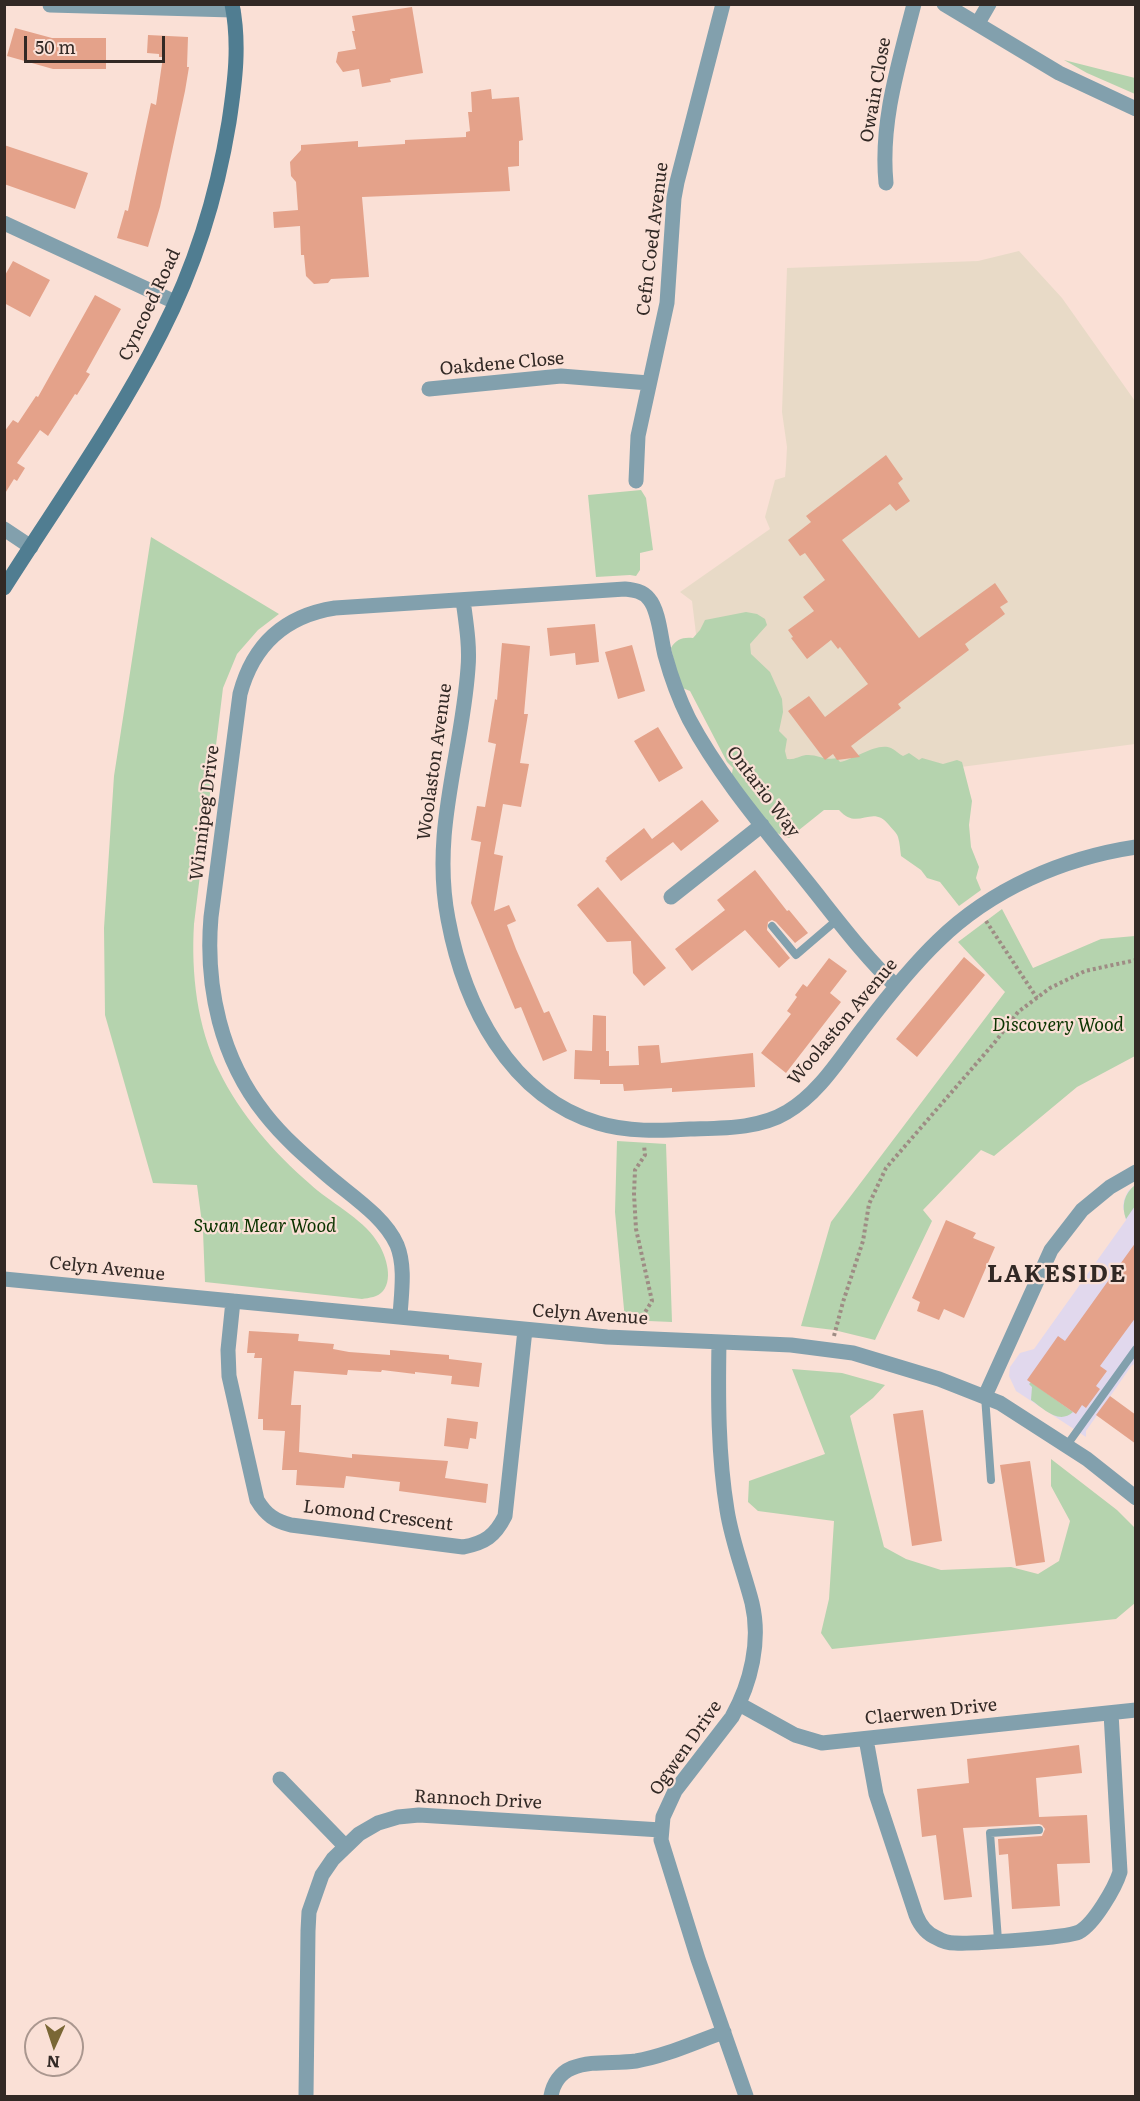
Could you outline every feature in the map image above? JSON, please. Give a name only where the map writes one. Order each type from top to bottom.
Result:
[{"type":"street","name":"Cefn Coed Avenue","points":[[636,481],[638,436],[667,303],[677,182],[723,4]]},
{"type":"street","name":"Owain Close","points":[[886,183],[884,162],[889,107],[914,4]]},
{"type":"street","points":[[944,4],[1059,73],[1136,109]]},
{"type":"street","points":[[978,23],[989,4]]},
{"type":"street","points":[[50,5],[233,8]]},
{"type":"street","name":"Cyncoed Road","points":[[4,588],[137,378],[176,302],[200,242],[227,134],[237,51],[233,8]]},
{"type":"street","points":[[4,224],[176,302]]},
{"type":"street","name":"Oakdene Close","points":[[429,389],[561,376],[649,383]]},
{"type":"street","points":[[4,528],[30,547]]},
{"type":"street","name":"Winnipeg Drive","points":[[400,1317],[402,1269],[398,1248],[393,1238],[375,1216],[289,1142],[257,1103],[233,1060],[219,1022],[211,981],[209,946],[211,917],[244,677],[262,646],[273,634],[302,616],[318,610],[625,589],[645,594]]},
{"type":"street","name":"Ontario Way","points":[[645,594],[655,609],[671,675],[684,708],[719,768],[869,959],[896,986]]},
{"type":"street","name":"Woolaston Avenue","points":[[463,600],[469,666],[442,852],[445,904],[464,979],[483,1023],[496,1044],[526,1081],[543,1095],[580,1116],[600,1123],[643,1130],[680,1130],[764,1122],[789,1111],[820,1083],[896,986],[940,938],[969,915],[1020,883],[1053,868],[1089,855],[1136,847]]},
{"type":"street","points":[[671,897],[762,825]]},
{"type":"street","points":[[985,1396],[1052,1250],[1082,1210],[1110,1187],[1136,1172]]},
{"type":"street","name":"Celyn Avenue","points":[[4,1279],[525,1330],[831,1349],[898,1366],[985,1396],[1014,1410],[1112,1478],[1136,1498]]},
{"type":"street","name":"Lomond Crescent","points":[[232,1301],[228,1350],[229,1376],[257,1500],[264,1512],[278,1521],[291,1525],[464,1547],[477,1545],[490,1539],[505,1516],[525,1330]]},
{"type":"street","name":"Ogwen Drive","points":[[719,1342],[719,1435],[726,1510],[756,1625],[750,1672],[739,1704],[732,1717],[675,1791],[667,1805],[661,1830],[663,1851],[746,2097]]},
{"type":"street","name":"Claerwen Drive","points":[[739,1704],[795,1735],[809,1740],[836,1742],[1136,1710]]},
{"type":"street","points":[[866,1739],[876,1794],[919,1922],[935,1938],[954,1943],[1062,1936],[1081,1931],[1118,1881],[1121,1862],[1111,1713]]},
{"type":"street","points":[[280,1779],[345,1846]]},
{"type":"street","name":"Rannoch Drive","points":[[306,2097],[309,1912],[322,1875],[345,1846],[359,1834],[378,1823],[398,1817],[419,1815],[661,1830]]},
{"type":"street","points":[[551,2097],[560,2076],[570,2069],[582,2065],[644,2059],[724,2032]]},
{"type":"lane","points":[[772,926],[796,955],[838,920]]},
{"type":"lane","points":[[1066,1445],[1136,1349]]},
{"type":"lane","points":[[985,1396],[991,1480]]},
{"type":"lane","points":[[998,1940],[990,1833],[1039,1830]]},
{"type":"path","points":[[986,921],[1037,998]]},
{"type":"path","points":[[831,1349],[843,1302],[863,1241],[869,1204],[886,1168],[995,1042],[1018,1012],[1050,988],[1085,971],[1136,960]]},
{"type":"path","points":[[630,1338],[651,1301],[636,1229],[634,1194],[635,1170],[645,1155],[643,1130]]},
{"type":"shaded area","points":[[1019,251],[1062,298],[1135,401],[1135,744],[961,767],[819,810],[696,634],[692,601],[680,592],[770,529],[765,517],[775,480],[785,477],[786,466],[787,447],[782,412],[787,268],[978,261]]},
{"type":"shaded area","points":[[1135,1185],[1135,1364],[1132,1365],[1086,1431],[1086,1437],[1016,1391],[1009,1376],[1010,1367],[1020,1353],[1034,1349],[1126,1220],[1124,1200],[1128,1191]]},
{"type":"green space","points":[[1064,60],[1135,78],[1135,94],[1087,73]]},
{"type":"green space","points":[[641,490],[646,498],[653,550],[640,553],[640,570],[636,576],[596,577],[588,495]]},
{"type":"green space","name":"Swan Mear Wood","points":[[151,537],[279,614],[258,630],[237,654],[223,688],[194,924],[197,999],[211,1054],[227,1087],[259,1132],[317,1190],[363,1225],[379,1245],[387,1265],[388,1279],[383,1291],[373,1297],[362,1299],[205,1282],[203,1231],[197,1185],[153,1183],[105,1015],[104,928],[114,776]]},
{"type":"green space","points":[[746,612],[757,614],[765,619],[767,625],[750,644],[751,654],[770,672],[782,699],[783,712],[779,731],[787,739],[785,751],[787,759],[810,755],[829,759],[837,758],[840,762],[879,747],[885,747],[903,756],[909,753],[919,760],[922,758],[943,764],[957,760],[962,762],[972,801],[969,825],[971,847],[979,867],[976,878],[981,890],[959,906],[940,882],[927,878],[921,870],[901,856],[897,834],[877,816],[852,819],[839,810],[824,810],[789,838],[764,822],[731,778],[733,768],[727,762],[690,691],[680,687],[671,648],[680,639],[693,638],[705,620]]},
{"type":"green space","name":"Discovery Wood","points":[[1002,909],[1033,968],[1101,939],[1135,936],[1135,1056],[1077,1087],[994,1156],[981,1150],[923,1210],[932,1221],[875,1340],[834,1330],[801,1326],[831,1222],[1005,992],[958,942]]},
{"type":"green space","points":[[617,1141],[666,1144],[672,1322],[625,1320],[615,1212]]},
{"type":"green space","points":[[1135,1185],[1135,1206],[1126,1219],[1124,1200]]},
{"type":"green space","points":[[792,1369],[842,1373],[885,1385],[850,1416],[884,1547],[906,1559],[941,1570],[1011,1567],[1038,1574],[1059,1561],[1070,1521],[1051,1486],[1051,1459],[1117,1510],[1135,1528],[1135,1603],[1116,1619],[832,1649],[821,1633],[829,1599],[834,1521],[758,1511],[748,1502],[749,1481],[825,1454]]},
{"type":"green space","points":[[1031,1382],[1073,1412],[1062,1417],[1041,1408],[1031,1400],[1032,1387],[1029,1384]]},
{"type":"building","points":[[412,7],[423,73],[362,87],[359,69],[343,72],[336,62],[338,52],[356,49],[352,31],[355,31],[352,16]]},
{"type":"building","points":[[15,28],[52,38],[106,38],[106,69],[53,69],[7,56]]},
{"type":"building","points":[[148,35],[188,37],[187,67],[189,67],[160,207],[148,247],[117,238],[125,210],[128,211],[151,103],[156,105],[163,57],[159,57],[159,54],[147,53]]},
{"type":"building","points":[[491,89],[492,99],[519,97],[523,140],[519,141],[519,166],[508,167],[510,191],[362,197],[369,277],[331,279],[328,283],[314,284],[306,276],[304,255],[301,255],[300,226],[274,228],[273,212],[298,210],[296,182],[291,176],[290,162],[301,150],[301,145],[358,141],[358,147],[405,144],[405,140],[466,137],[466,132],[470,131],[468,112],[472,112],[471,92]]},
{"type":"building","points":[[4,145],[88,173],[75,209],[4,184]]},
{"type":"building","points":[[13,261],[50,280],[30,317],[4,303],[4,277]]},
{"type":"building","points":[[95,295],[121,309],[86,372],[90,374],[77,395],[75,394],[48,436],[40,430],[17,463],[25,468],[17,481],[14,479],[4,495],[4,432],[13,420],[18,423],[36,396],[38,397]]},
{"type":"building","points":[[886,455],[903,479],[898,483],[910,501],[896,511],[890,504],[842,540],[919,638],[995,583],[1008,602],[1000,607],[1005,614],[965,644],[969,650],[898,704],[901,708],[851,746],[860,757],[837,760],[833,754],[825,760],[788,711],[809,696],[825,717],[868,684],[840,647],[838,649],[831,640],[807,659],[791,638],[793,637],[788,630],[814,611],[803,597],[825,580],[805,553],[800,556],[788,540],[811,522],[806,516]]},
{"type":"building","points":[[595,624],[599,662],[576,665],[575,653],[550,656],[547,628]]},
{"type":"building","points":[[502,643],[530,646],[524,714],[528,714],[520,763],[529,764],[521,807],[503,804],[494,854],[503,856],[494,911],[509,905],[516,921],[507,925],[516,949],[544,1013],[549,1011],[567,1051],[543,1061],[521,1007],[515,1009],[471,903],[481,842],[471,840],[477,806],[485,807],[496,744],[488,742],[495,699],[497,700]]},
{"type":"building","points":[[632,645],[645,691],[618,699],[605,652]]},
{"type":"building","points":[[658,727],[683,768],[659,782],[634,741]]},
{"type":"building","points":[[702,800],[719,821],[681,851],[673,842],[621,881],[605,861],[644,828],[652,839]]},
{"type":"building","points":[[755,870],[787,911],[789,910],[808,933],[795,943],[776,922],[772,920],[768,922],[767,930],[790,958],[779,968],[745,930],[692,971],[675,949],[725,910],[717,900]]},
{"type":"building","points":[[598,887],[666,968],[644,986],[633,973],[631,941],[607,942],[577,905]]},
{"type":"building","points":[[964,957],[985,975],[917,1057],[896,1039]]},
{"type":"building","points":[[829,958],[847,971],[830,993],[841,1002],[786,1073],[761,1053],[791,1014],[787,1011],[797,997],[795,995],[803,984],[807,987]]},
{"type":"building","points":[[593,1015],[606,1016],[606,1051],[609,1051],[609,1066],[639,1065],[638,1046],[659,1045],[661,1063],[753,1053],[755,1087],[672,1092],[672,1088],[624,1091],[623,1084],[600,1084],[600,1080],[574,1079],[575,1050],[592,1051]]},
{"type":"building","points":[[946,1220],[976,1233],[973,1238],[995,1247],[964,1318],[944,1309],[939,1320],[917,1311],[920,1302],[912,1298]]},
{"type":"building","points":[[1136,1242],[1136,1317],[1100,1366],[1107,1371],[1096,1386],[1100,1389],[1086,1408],[1082,1405],[1076,1414],[1027,1380],[1058,1336],[1065,1341]]},
{"type":"building","points":[[249,1331],[299,1334],[298,1341],[334,1344],[333,1349],[349,1352],[390,1355],[390,1350],[449,1355],[449,1359],[482,1363],[479,1387],[451,1384],[452,1376],[415,1372],[415,1374],[382,1370],[381,1372],[348,1370],[347,1375],[294,1371],[291,1405],[301,1405],[299,1452],[352,1458],[352,1454],[448,1461],[445,1478],[488,1484],[486,1503],[399,1491],[400,1482],[346,1476],[344,1488],[296,1485],[297,1470],[282,1470],[285,1431],[263,1430],[263,1419],[258,1419],[262,1358],[254,1358],[255,1353],[247,1353]]},
{"type":"building","points":[[1110,1396],[1136,1415],[1136,1444],[1096,1415]]},
{"type":"building","points":[[923,1410],[942,1541],[912,1546],[893,1414]]},
{"type":"building","points":[[447,1418],[478,1422],[476,1439],[470,1438],[468,1449],[444,1446]]},
{"type":"building","points":[[1030,1461],[1045,1562],[1016,1566],[1000,1465]]},
{"type":"building","points":[[1079,1745],[1082,1773],[1036,1778],[1039,1817],[1087,1815],[1090,1863],[1057,1864],[1060,1906],[1012,1909],[1008,1854],[999,1855],[998,1839],[1042,1836],[1045,1829],[1039,1824],[963,1828],[972,1897],[944,1900],[936,1835],[922,1837],[917,1789],[969,1783],[967,1759]]},
{"type":"district","name":"LAKESIDE","points":[[1057,1275]]}]
